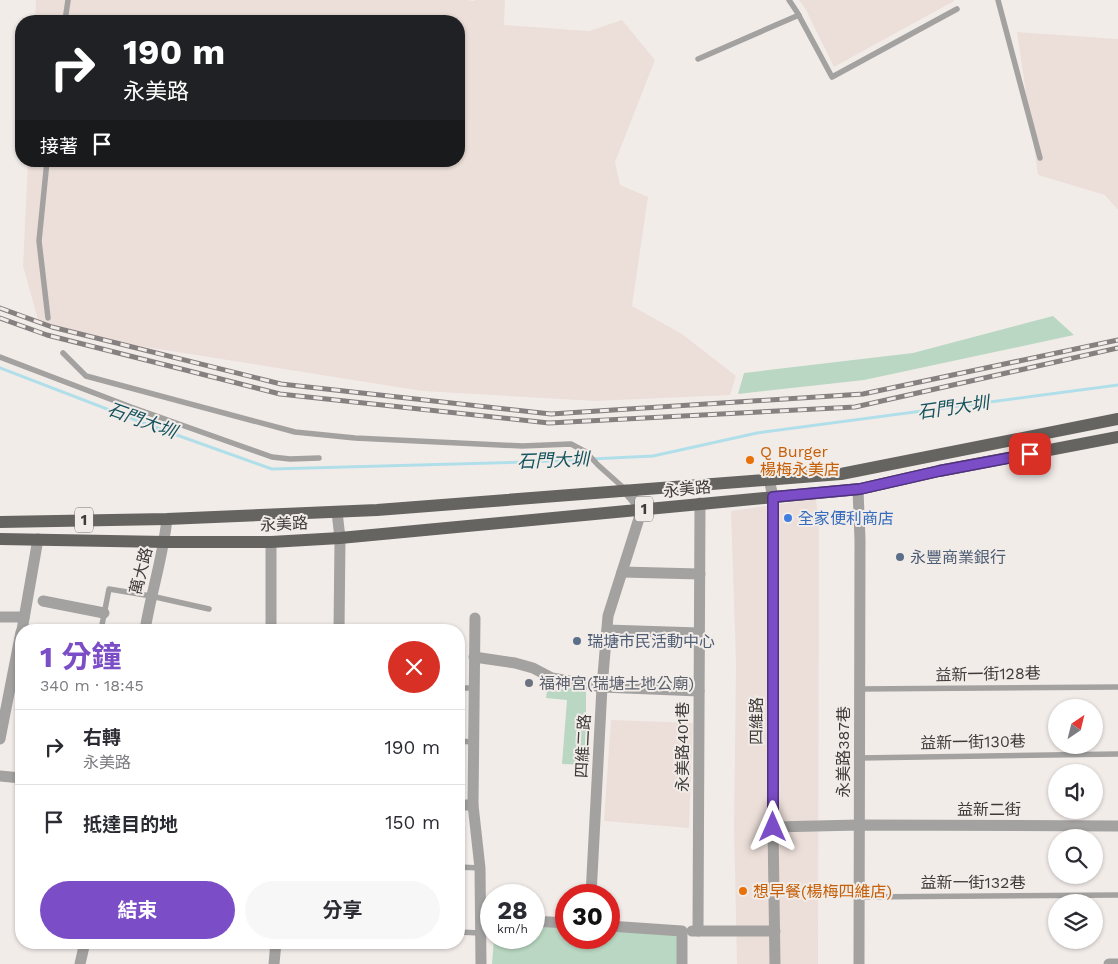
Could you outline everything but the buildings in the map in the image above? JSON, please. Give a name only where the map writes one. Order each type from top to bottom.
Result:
[{"type":"main road","name":"永美路","points":[[167,519],[337,512],[841,474],[1113,420]]},
{"type":"main road","name":"永美路","points":[[164,542],[271,542],[340,538],[700,503],[858,490],[939,471],[1117,439]]},
{"type":"main road","name":"1","points":[[0,522],[167,519]]},
{"type":"main road","name":"1","points":[[0,539],[164,542]]},
{"type":"street","points":[[1113,420],[1117,439]]},
{"type":"street","name":"四維路","points":[[769,479],[773,497],[774,964]]},
{"type":"street","points":[[626,490],[642,509]]},
{"type":"street","name":"永美路387巷","points":[[858,490],[860,539],[859,964]]},
{"type":"street","name":"永美路401巷","points":[[698,931],[700,503]]},
{"type":"street","name":"四維二路","points":[[593,884],[602,687],[608,616],[642,509]]},
{"type":"street","points":[[337,512],[340,538],[339,624]]},
{"type":"street","name":"萬大路","points":[[145,624],[164,542],[167,519]]},
{"type":"street","points":[[22,624],[38,539]]},
{"type":"street","points":[[271,542],[271,624]]},
{"type":"street","points":[[622,572],[700,574]]},
{"type":"street","points":[[42,601],[104,613]]},
{"type":"street","points":[[0,617],[24,617]]},
{"type":"street","points":[[475,618],[473,805],[482,884]]},
{"type":"street","points":[[607,630],[699,633]]},
{"type":"street","points":[[474,657],[515,663],[533,668],[552,678],[602,687],[699,691]]},
{"type":"street","points":[[0,739],[15,662]]},
{"type":"street","points":[[0,776],[15,777]]},
{"type":"street","points":[[465,805],[473,805]]},
{"type":"street","name":"益新二街","points":[[773,827],[859,825],[1118,826]]},
{"type":"street","points":[[620,927],[682,931],[774,931]]},
{"type":"street","points":[[682,931],[682,964]]},
{"type":"street","points":[[80,964],[83,949]]},
{"type":"street","points":[[274,964],[275,949]]},
{"type":"street","points":[[481,949],[481,964]]},
{"type":"street","points":[[1109,964],[1117,964]]},
{"type":"lane","points":[[66,15],[68,0]]},
{"type":"lane","points":[[789,0],[799,15],[832,78],[957,9]]},
{"type":"lane","points":[[998,0],[1040,158]]},
{"type":"lane","points":[[698,60],[799,15]]},
{"type":"lane","points":[[46,167],[39,241],[48,318]]},
{"type":"lane","points":[[62,353],[86,376],[295,432],[354,438],[522,446],[571,444],[589,455],[626,490]]},
{"type":"lane","points":[[0,357],[272,458],[319,458]]},
{"type":"lane","points":[[102,624],[109,589],[209,609]]},
{"type":"lane","name":"益新一街128巷","points":[[859,690],[1118,686]]},
{"type":"lane","points":[[465,688],[474,688]]},
{"type":"lane","points":[[465,741],[473,742]]},
{"type":"lane","name":"益新一街130巷","points":[[859,758],[1118,754]]},
{"type":"lane","points":[[465,867],[480,868]]},
{"type":"lane","name":"益新一街132巷","points":[[859,897],[1118,895]]},
{"type":"lane","points":[[465,932],[480,933]]},
{"type":"shaded area","points":[[36,0],[505,0],[504,25],[589,31],[622,20],[655,60],[615,162],[620,185],[648,197],[632,306],[682,334],[736,376],[730,395],[595,401],[422,391],[76,336],[38,320],[23,266],[28,167],[465,167],[465,15],[35,15]]},
{"type":"shaded area","points":[[799,0],[954,1],[834,67],[805,8]]},
{"type":"shaded area","points":[[1017,32],[1118,39],[1118,210],[1105,195],[1038,175]]},
{"type":"shaded area","points":[[816,499],[819,527],[818,964],[737,964],[734,826],[736,664],[731,511]]},
{"type":"shaded area","points":[[611,720],[693,723],[689,828],[604,821]]},
{"type":"green space","points":[[1053,316],[1074,335],[864,380],[738,394],[744,373],[913,353]]},
{"type":"green space","points":[[548,684],[586,687],[586,765],[562,764],[567,700],[546,698]]},
{"type":"green space","points":[[545,927],[555,927],[555,949],[620,949],[620,931],[678,934],[677,964],[492,964],[493,949],[545,949]]},
{"type":"waterway","name":"石門大圳","points":[[0,368],[146,424],[272,469],[528,462],[653,456],[757,433],[1118,385]]},
{"type":"railway","points":[[0,308],[52,327],[281,384],[551,414],[863,394],[1118,340]]},
{"type":"railway","points":[[0,318],[47,335],[280,394],[549,423],[855,407],[1118,348]]},
{"type":"place","name":"Q Burger 楊梅永美店","points":[[750,460]]},
{"type":"place","name":"全家便利商店","points":[[788,518]]},
{"type":"place","name":"永豐商業銀行","points":[[900,557]]},
{"type":"place","name":"瑞塘市民活動中心","points":[[577,641]]},
{"type":"place","name":"福神宮(瑞塘土地公廟)","points":[[529,683]]},
{"type":"place","name":"想早餐(楊梅四維店)","points":[[743,891]]},
{"type":"route","points":[[773,827],[773,497],[860,489],[939,471],[1030,454]]}]
